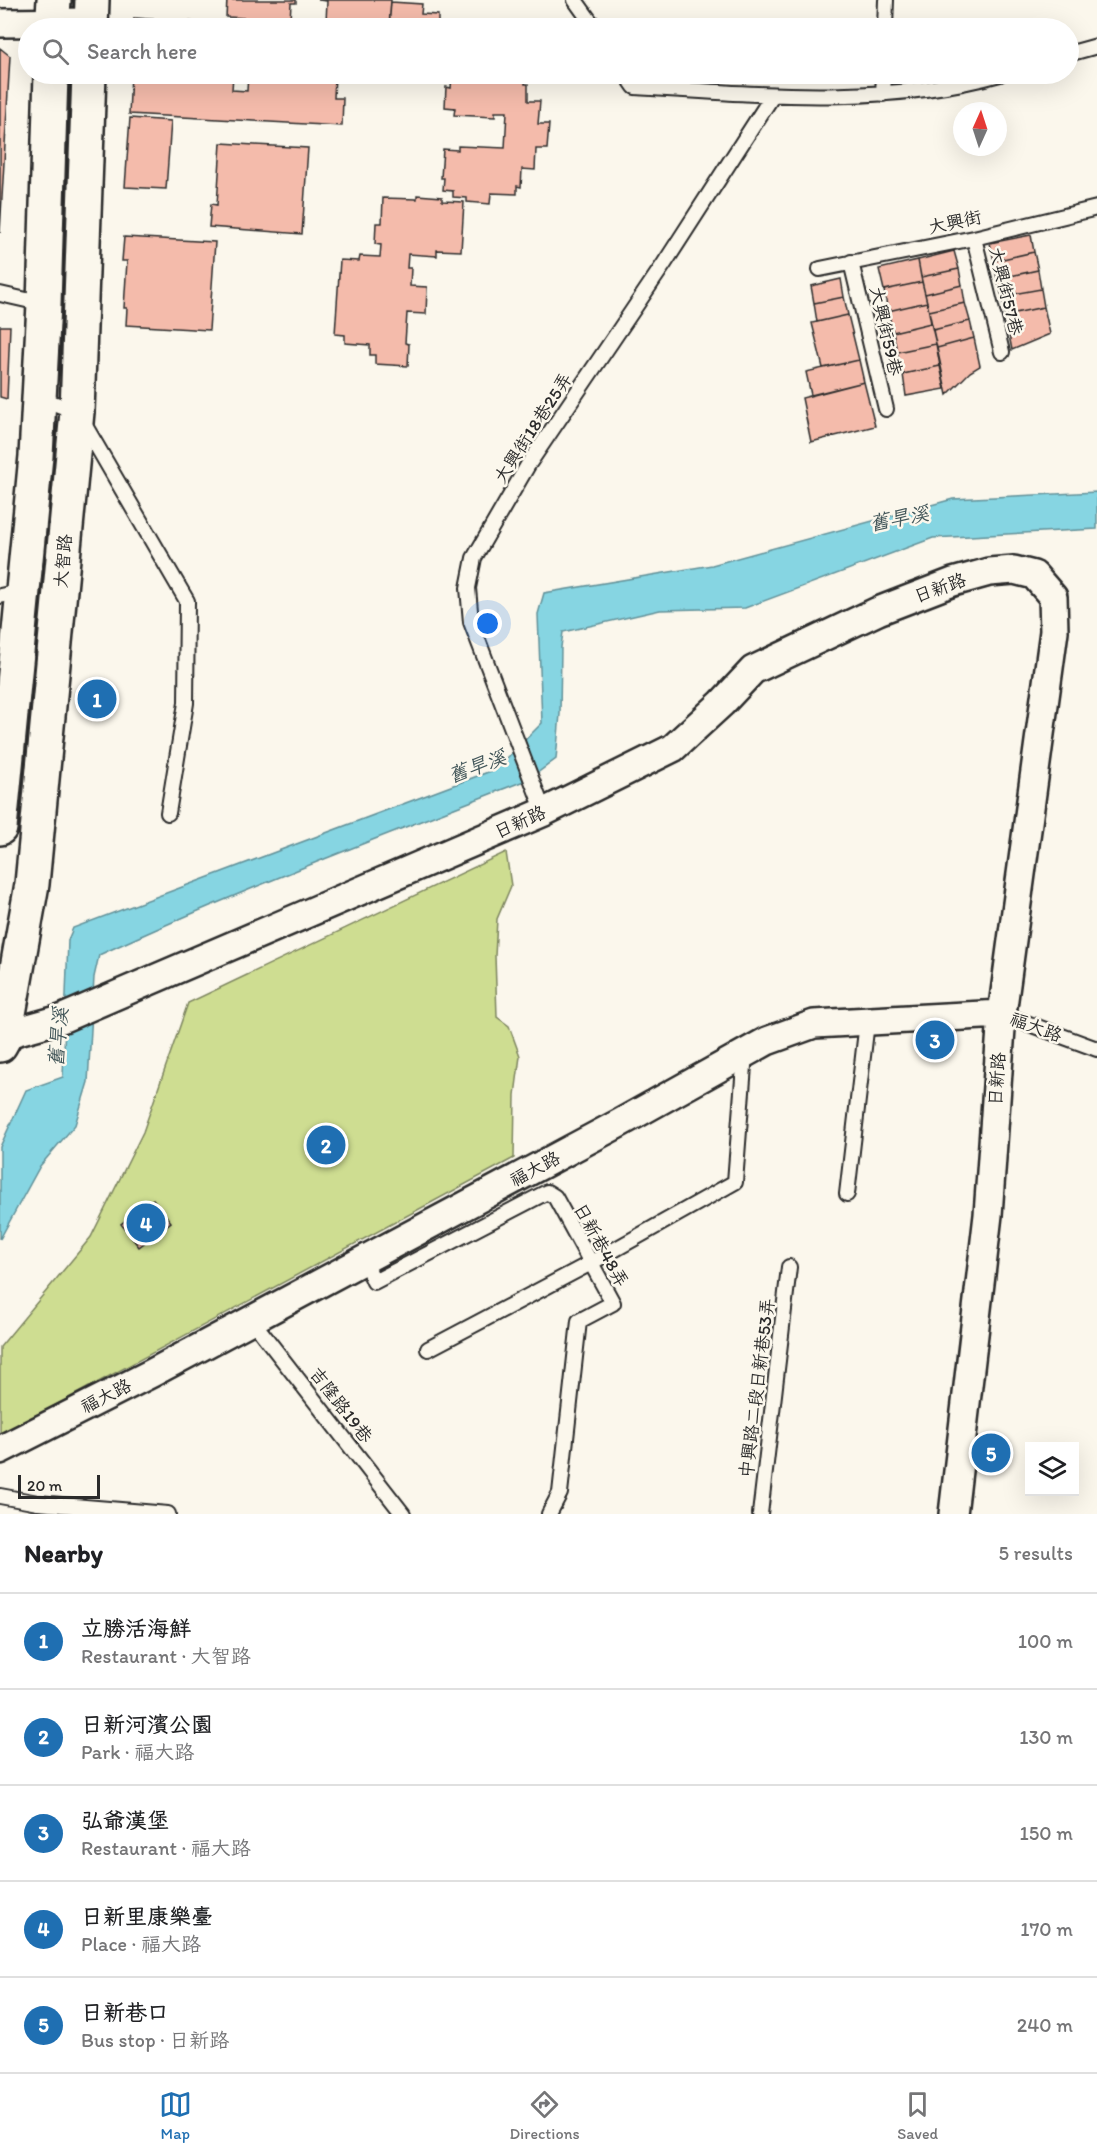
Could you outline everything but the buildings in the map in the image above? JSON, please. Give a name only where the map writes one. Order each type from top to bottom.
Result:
[{"type":"street","points":[[53,17],[91,17]]},
{"type":"street","points":[[0,23],[18,21]]},
{"type":"street","name":"大智路","points":[[0,828],[11,594],[40,398],[51,84]]},
{"type":"street","name":"大智路","points":[[2,1039],[32,884],[76,412],[89,84]]},
{"type":"street","name":"日新路","points":[[2,1039],[61,1019],[544,812],[673,748],[723,703],[753,670],[878,611],[953,582],[989,572],[1014,570],[1034,576],[1053,597],[1054,631],[1002,1014],[988,1215],[953,1514]]},
{"type":"street","name":"福大路","points":[[0,1450],[152,1373],[618,1124],[767,1041],[814,1024],[1002,1014]]},
{"type":"lane","points":[[575,0],[588,18]]},
{"type":"lane","points":[[885,18],[886,0]]},
{"type":"lane","points":[[1079,51],[1097,46]]},
{"type":"lane","points":[[633,84],[635,87],[773,95],[883,94],[951,84]]},
{"type":"lane","points":[[883,94],[884,84]]},
{"type":"lane","name":"大興街18巷25弄","points":[[544,812],[471,622],[468,588],[474,558],[528,465],[664,264],[773,95]]},
{"type":"lane","name":"大興街","points":[[820,268],[974,238],[1097,208]]},
{"type":"lane","name":"大興街57巷","points":[[974,238],[1002,352]]},
{"type":"lane","name":"大興街59巷","points":[[851,261],[886,409]]},
{"type":"lane","points":[[0,294],[44,304]]},
{"type":"lane","points":[[40,398],[76,412],[187,602],[186,704],[168,813]]},
{"type":"lane","name":"福大路","points":[[1002,1014],[1097,1049]]},
{"type":"lane","points":[[847,1194],[867,1022]]},
{"type":"lane","points":[[428,1349],[590,1264],[735,1182],[745,1053]]},
{"type":"lane","name":"日新巷48弄","points":[[364,1259],[374,1282],[547,1192],[555,1197],[613,1303],[579,1321],[560,1493],[551,1514]]},
{"type":"lane","name":"中興路二段日新巷53弄","points":[[760,1514],[789,1267]]},
{"type":"lane","name":"吉隆路19巷","points":[[251,1319],[403,1514]]},
{"type":"lane","points":[[0,1496],[37,1508],[168,1514]]},
{"type":"green space","points":[[506,852],[511,886],[497,919],[495,956],[497,1017],[509,1026],[520,1056],[515,1095],[514,1158],[0,1435],[0,1347],[91,1237],[143,1132],[188,1003]]},
{"type":"water","name":"舊旱溪","points":[[1097,492],[1097,529],[933,538],[745,608],[660,610],[563,632],[556,759],[529,779],[259,886],[99,955],[94,977],[88,1082],[75,1125],[40,1166],[0,1239],[0,1147],[26,1090],[63,1077],[68,940],[73,928],[496,769],[542,723],[538,614],[544,593],[712,565],[953,499]]},
{"type":"place","name":"立勝活海鮮","points":[[97,699]]},
{"type":"place","name":"弘爺漢堡","points":[[935,1040]]},
{"type":"place","name":"日新河濱公園","points":[[326,1145]]},
{"type":"place","name":"日新里康樂臺","points":[[146,1223]]},
{"type":"place","name":"日新巷口","points":[[991,1453]]}]
